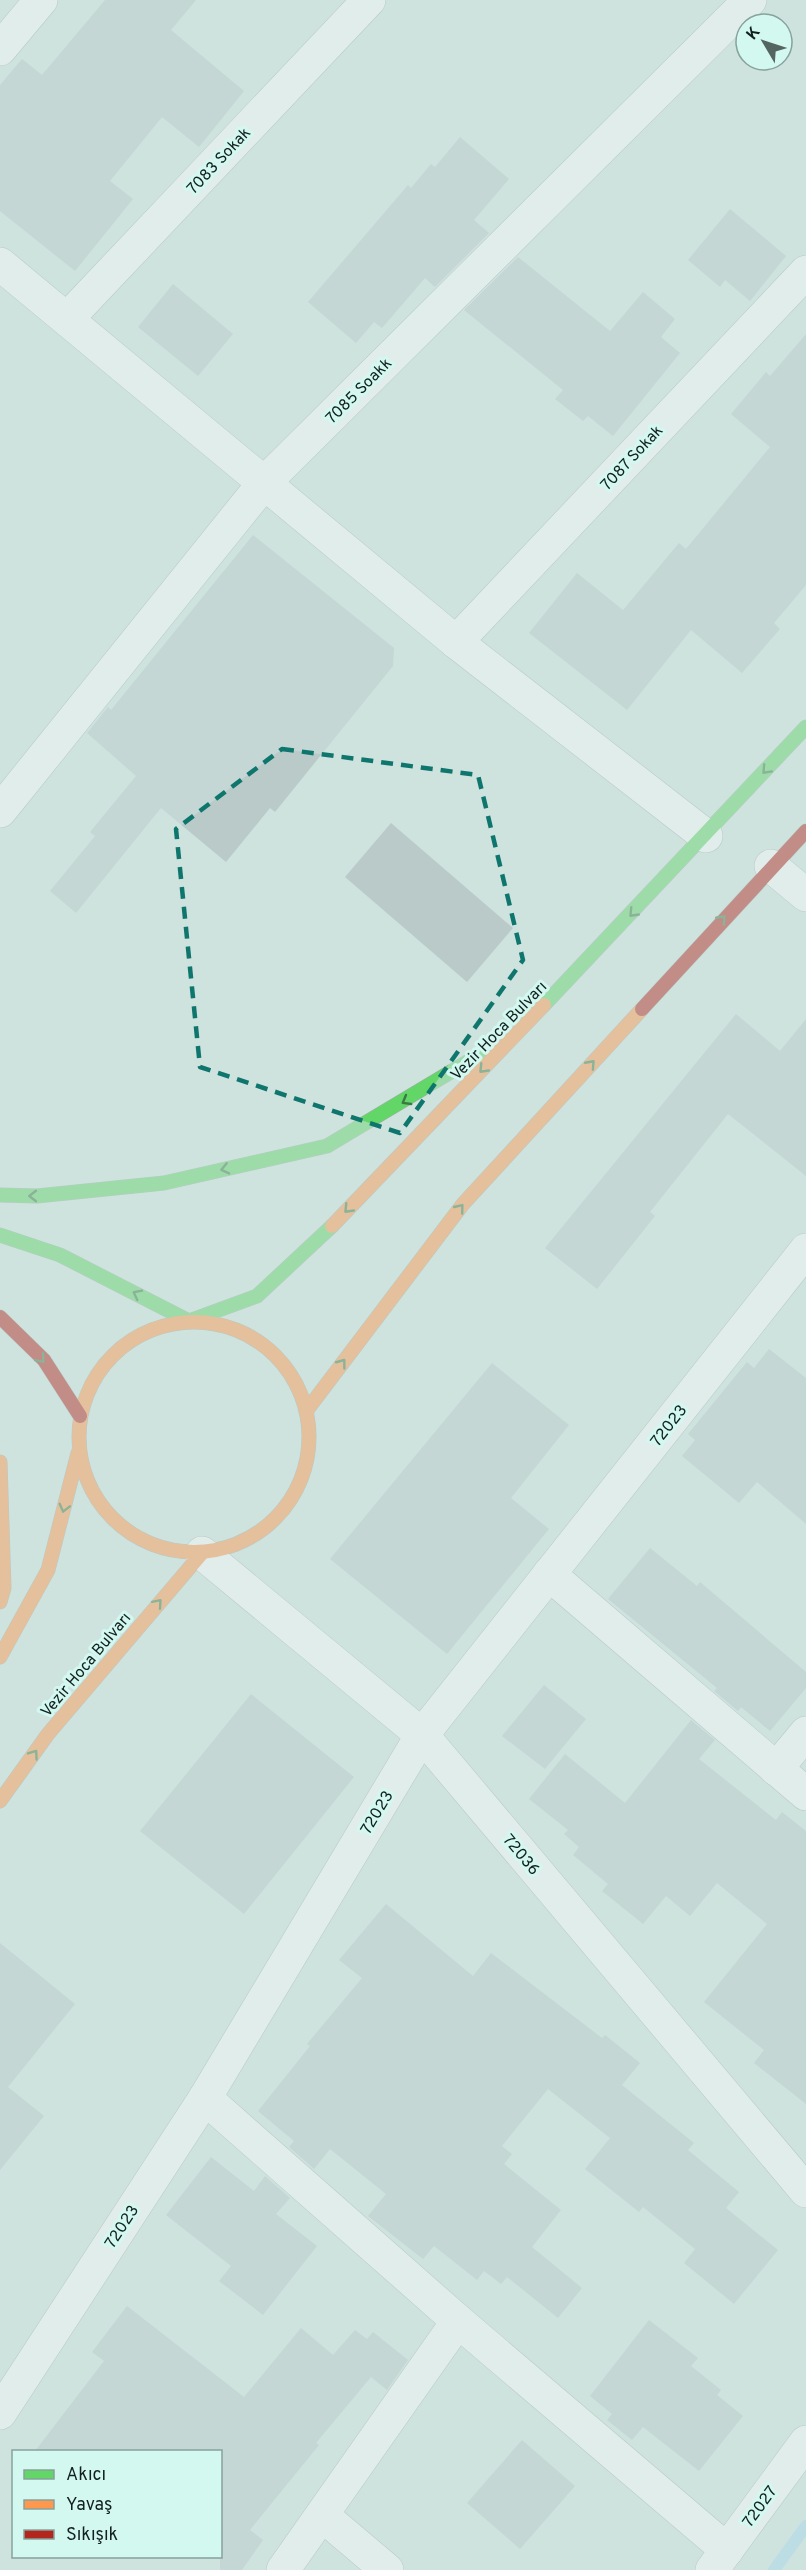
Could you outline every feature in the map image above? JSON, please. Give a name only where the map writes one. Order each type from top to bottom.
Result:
[{"type":"main road","name":"Vezir Hoca Bulvarı","points":[[189,1321],[256,1296],[308,1251],[706,836],[806,728]]},
{"type":"main road","points":[[307,1410],[463,1204],[771,866],[806,831]]},
{"type":"main road","points":[[0,1195],[37,1196],[164,1183],[327,1146],[426,1089],[526,1024]]},
{"type":"main road","points":[[0,1235],[60,1255],[189,1321],[229,1326],[264,1344],[291,1373],[307,1410],[309,1450],[298,1488],[274,1520],[241,1543],[202,1553],[168,1550],[135,1537],[108,1514],[88,1485],[79,1451]]},
{"type":"main road","points":[[0,1317],[44,1360],[80,1416]]},
{"type":"main road","points":[[0,1657],[48,1570],[79,1451],[80,1416],[91,1383],[116,1351],[150,1330],[189,1321]]},
{"type":"main road","points":[[0,1462],[3,1576],[0,1602]]},
{"type":"main road","name":"Vezir Hoca Bulvarı","points":[[0,1801],[48,1734],[202,1553]]},
{"type":"street","points":[[0,49],[41,0]]},
{"type":"street","name":"7083 Sokak","points":[[67,319],[369,0]]},
{"type":"street","name":"7085 Soakk","points":[[0,811],[264,483],[750,0]]},
{"type":"street","points":[[0,264],[456,642],[706,836]]},
{"type":"street","name":"7087 Sokak","points":[[456,642],[806,272]]},
{"type":"street","points":[[771,866],[806,895]]},
{"type":"street","name":"72023","points":[[0,2413],[205,2098],[422,1735],[806,1250]]},
{"type":"street","name":"72036","points":[[202,1553],[422,1735],[806,2191]]},
{"type":"street","points":[[549,1574],[806,1794]]},
{"type":"street","points":[[776,1769],[806,1733]]},
{"type":"street","points":[[205,2098],[458,2321],[719,2560]]},
{"type":"street","points":[[283,2570],[458,2321]]},
{"type":"street","name":"72027","points":[[719,2560],[806,2442]]},
{"type":"street","points":[[322,2515],[387,2570]]},
{"type":"highlighted area","points":[[282,749],[478,775],[523,960],[400,1133],[200,1067],[176,829]]},
{"type":"building","points":[[105,0],[196,0],[171,30],[244,91],[199,147],[162,117],[110,181],[133,199],[75,271],[0,211],[0,85],[22,59],[42,75]]},
{"type":"building","points":[[460,137],[509,179],[474,220],[489,233],[435,287],[425,278],[382,328],[374,322],[356,343],[308,302],[408,185],[411,188],[431,164],[435,167]]},
{"type":"building","points":[[730,209],[786,256],[750,301],[725,280],[720,287],[688,260]]},
{"type":"building","points":[[518,257],[610,331],[643,292],[675,319],[661,337],[680,353],[613,436],[588,416],[583,421],[555,399],[563,390],[464,310]]},
{"type":"building","points":[[173,284],[233,334],[198,376],[138,327]]},
{"type":"building","points":[[806,334],[806,585],[774,623],[780,629],[742,673],[691,630],[627,710],[529,633],[577,573],[623,610],[679,543],[686,549],[770,447],[731,414],[766,372],[770,376]]},
{"type":"building","points":[[253,535],[394,648],[393,666],[275,812],[270,808],[226,862],[161,808],[76,913],[50,891],[95,836],[90,832],[136,776],[87,733],[108,707],[111,710]]},
{"type":"building","points":[[391,823],[513,928],[467,982],[345,877]]},
{"type":"building","points":[[736,1014],[780,1051],[806,1019],[806,1176],[728,1114],[650,1212],[655,1216],[597,1289],[545,1248]]},
{"type":"building","points":[[769,1349],[806,1378],[806,1524],[757,1482],[739,1503],[682,1456],[695,1440],[688,1434],[747,1362],[754,1368]]},
{"type":"building","points":[[492,1363],[569,1425],[511,1498],[549,1529],[447,1654],[330,1559]]},
{"type":"building","points":[[650,1548],[697,1586],[700,1582],[806,1672],[806,1688],[770,1731],[741,1707],[738,1711],[714,1691],[717,1688],[608,1599]]},
{"type":"building","points":[[544,1685],[586,1719],[545,1769],[502,1736]]},
{"type":"building","points":[[251,1694],[354,1777],[244,1914],[140,1831]]},
{"type":"building","points":[[691,1720],[715,1740],[699,1759],[776,1820],[782,1812],[806,1831],[806,2104],[754,2063],[764,2050],[704,2002],[767,1924],[717,1883],[690,1916],[666,1896],[643,1924],[602,1891],[608,1884],[573,1855],[579,1847],[564,1834],[568,1830],[529,1799],[565,1754],[625,1803]]},
{"type":"building","points":[[386,1904],[473,1976],[491,1953],[602,2038],[605,2035],[640,2063],[622,2085],[694,2143],[688,2150],[739,2192],[726,2208],[778,2250],[734,2304],[684,2263],[695,2249],[643,2207],[639,2212],[585,2169],[610,2138],[548,2089],[502,2146],[512,2154],[504,2164],[561,2210],[532,2247],[582,2288],[558,2318],[507,2277],[501,2284],[484,2271],[477,2280],[434,2246],[423,2259],[368,2216],[386,2194],[330,2149],[314,2169],[289,2147],[294,2141],[258,2111],[310,2046],[307,2044],[362,1978],[339,1960]]},
{"type":"building","points":[[0,1943],[75,2004],[8,2087],[44,2116],[0,2170]]},
{"type":"building","points":[[211,2157],[254,2191],[265,2176],[290,2198],[276,2214],[317,2246],[263,2315],[219,2281],[231,2266],[166,2215]]},
{"type":"building","points":[[127,2306],[244,2397],[301,2328],[333,2355],[355,2330],[367,2339],[373,2332],[408,2360],[387,2390],[371,2377],[316,2443],[319,2445],[250,2530],[263,2540],[242,2570],[220,2570],[222,2450],[36,2450],[104,2361],[92,2352]]},
{"type":"building","points":[[649,2320],[698,2358],[691,2366],[721,2390],[717,2395],[743,2416],[699,2471],[643,2427],[632,2440],[607,2420],[612,2414],[590,2396]]},
{"type":"building","points":[[522,2440],[575,2486],[520,2549],[467,2503]]},
{"type":"waterway","points":[[774,2570],[806,2526]]},
{"type":"traffic: fast","points":[[544,1005],[806,727]]},
{"type":"traffic: fast","points":[[0,1195],[37,1196],[164,1183],[327,1146],[479,1055]]},
{"type":"traffic: fast","points":[[0,1235],[60,1255],[189,1321],[257,1296],[332,1226]]},
{"type":"traffic: slow","points":[[332,1226],[544,1005]]},
{"type":"traffic: slow","points":[[307,1410],[463,1204],[642,1009]]},
{"type":"traffic: slow","points":[[194,1322],[216,1324],[238,1331],[258,1341],[283,1364],[290,1373],[304,1404],[309,1437],[307,1459],[300,1481],[290,1501],[267,1526],[258,1533],[227,1547],[194,1552],[172,1550],[150,1543],[130,1533],[105,1510],[98,1501],[84,1470],[79,1437],[81,1415],[88,1393],[98,1373],[121,1348],[130,1341],[161,1327],[194,1322]]},
{"type":"traffic: slow","points":[[0,1657],[48,1570],[78,1453]]},
{"type":"traffic: slow","points":[[0,1462],[4,1588],[0,1602]]},
{"type":"traffic: slow","points":[[0,1801],[48,1734],[202,1553]]},
{"type":"traffic: jam","points":[[642,1009],[806,831]]},
{"type":"traffic: jam","points":[[0,1317],[44,1360],[80,1416]]}]
